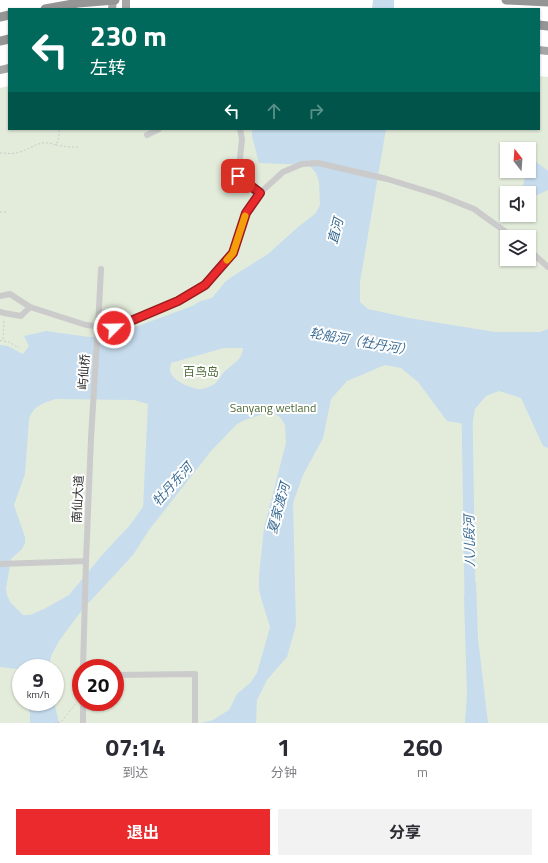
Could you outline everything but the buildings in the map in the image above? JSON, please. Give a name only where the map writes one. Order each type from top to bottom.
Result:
[{"type":"highway","points":[[50,8],[78,3],[114,0]]},
{"type":"highway","points":[[506,0],[548,2]]},
{"type":"street","points":[[147,135],[157,130]]},
{"type":"street","points":[[240,130],[242,139],[238,176],[260,193]]},
{"type":"street","points":[[0,296],[10,294],[30,307],[86,325],[114,328],[178,301],[205,285],[233,253],[246,213],[260,193],[283,172],[302,164],[318,163],[387,179],[440,195],[474,209],[503,230]]},
{"type":"street","points":[[536,256],[548,267]]},
{"type":"street","name":"屿仙桥","points":[[91,438],[101,269]]},
{"type":"street","points":[[2,312],[21,316],[30,307]]},
{"type":"street","name":"南仙大道","points":[[83,659],[91,438]]},
{"type":"street","points":[[0,564],[86,561]]},
{"type":"street","points":[[124,675],[195,674],[195,723]]},
{"type":"street","points":[[81,711],[83,723]]},
{"type":"path","points":[[56,145],[59,137],[59,130]]},
{"type":"path","points":[[0,153],[16,153],[40,143],[78,147]]},
{"type":"path","points":[[0,212],[8,212]]},
{"type":"path","points":[[2,312],[3,340]]},
{"type":"path","points":[[0,341],[3,340],[9,342],[19,348]]},
{"type":"path","points":[[54,723],[61,722],[72,710]]},
{"type":"green space","name":"Sanyang wetland","points":[[540,76],[548,77],[548,723],[0,723],[0,88],[8,86],[8,130],[540,130]]},
{"type":"water","points":[[373,0],[394,0],[394,8],[372,8]]},
{"type":"water","points":[[252,130],[386,130],[360,282],[360,302],[368,309],[409,318],[495,332],[540,332],[548,329],[548,448],[543,446],[521,398],[499,391],[486,396],[475,409],[472,425],[447,421],[418,382],[401,368],[385,365],[347,381],[331,399],[323,438],[303,475],[293,503],[296,625],[287,657],[267,680],[257,700],[256,723],[201,723],[213,720],[229,710],[237,694],[251,682],[257,673],[270,627],[259,589],[259,575],[264,528],[286,443],[285,425],[280,417],[272,413],[263,414],[237,424],[211,451],[149,530],[133,555],[82,610],[59,641],[50,659],[12,659],[12,668],[0,667],[0,345],[9,347],[23,354],[29,346],[24,336],[46,331],[89,337],[114,335],[212,298],[225,282],[268,254],[315,214],[320,205],[319,182],[316,173],[309,165],[259,163],[252,136]],"holes":[[[224,348],[243,348],[241,356],[223,373],[217,382],[203,389],[192,388],[182,384],[177,381],[171,373],[171,363]],[[55,399],[134,400],[148,404],[143,507],[130,525],[103,554],[69,595],[44,609],[30,615],[23,615],[10,602],[6,589],[11,559],[22,549],[25,543],[25,537],[14,505],[25,474],[29,419],[31,414],[42,404]]]},
{"type":"water","points":[[536,162],[548,171],[548,190],[536,195],[536,186],[523,186],[525,178],[536,178]]},
{"type":"water","points":[[467,582],[476,582],[478,638],[488,723],[465,723],[467,694],[464,598]]},
{"type":"water","points":[[29,711],[56,711],[59,723],[30,723]]},
{"type":"waterway","name":"八儿段河","points":[[467,411],[470,597]]},
{"type":"slow traffic","points":[[227,260],[233,253],[245,216]]},
{"type":"route","points":[[114,328],[178,301],[205,285],[233,253],[246,213],[260,193],[238,176]]},
{"type":"water label","name":"直河","points":[[335,231]]},
{"type":"water label","name":"轮船河（牡丹河）","points":[[361,341]]},
{"type":"water label","name":"牡丹东河","points":[[172,484]]},
{"type":"water label","name":"夏家渡河","points":[[278,508]]},
{"type":"park label","name":"百鸟岛","points":[[201,372]]}]
